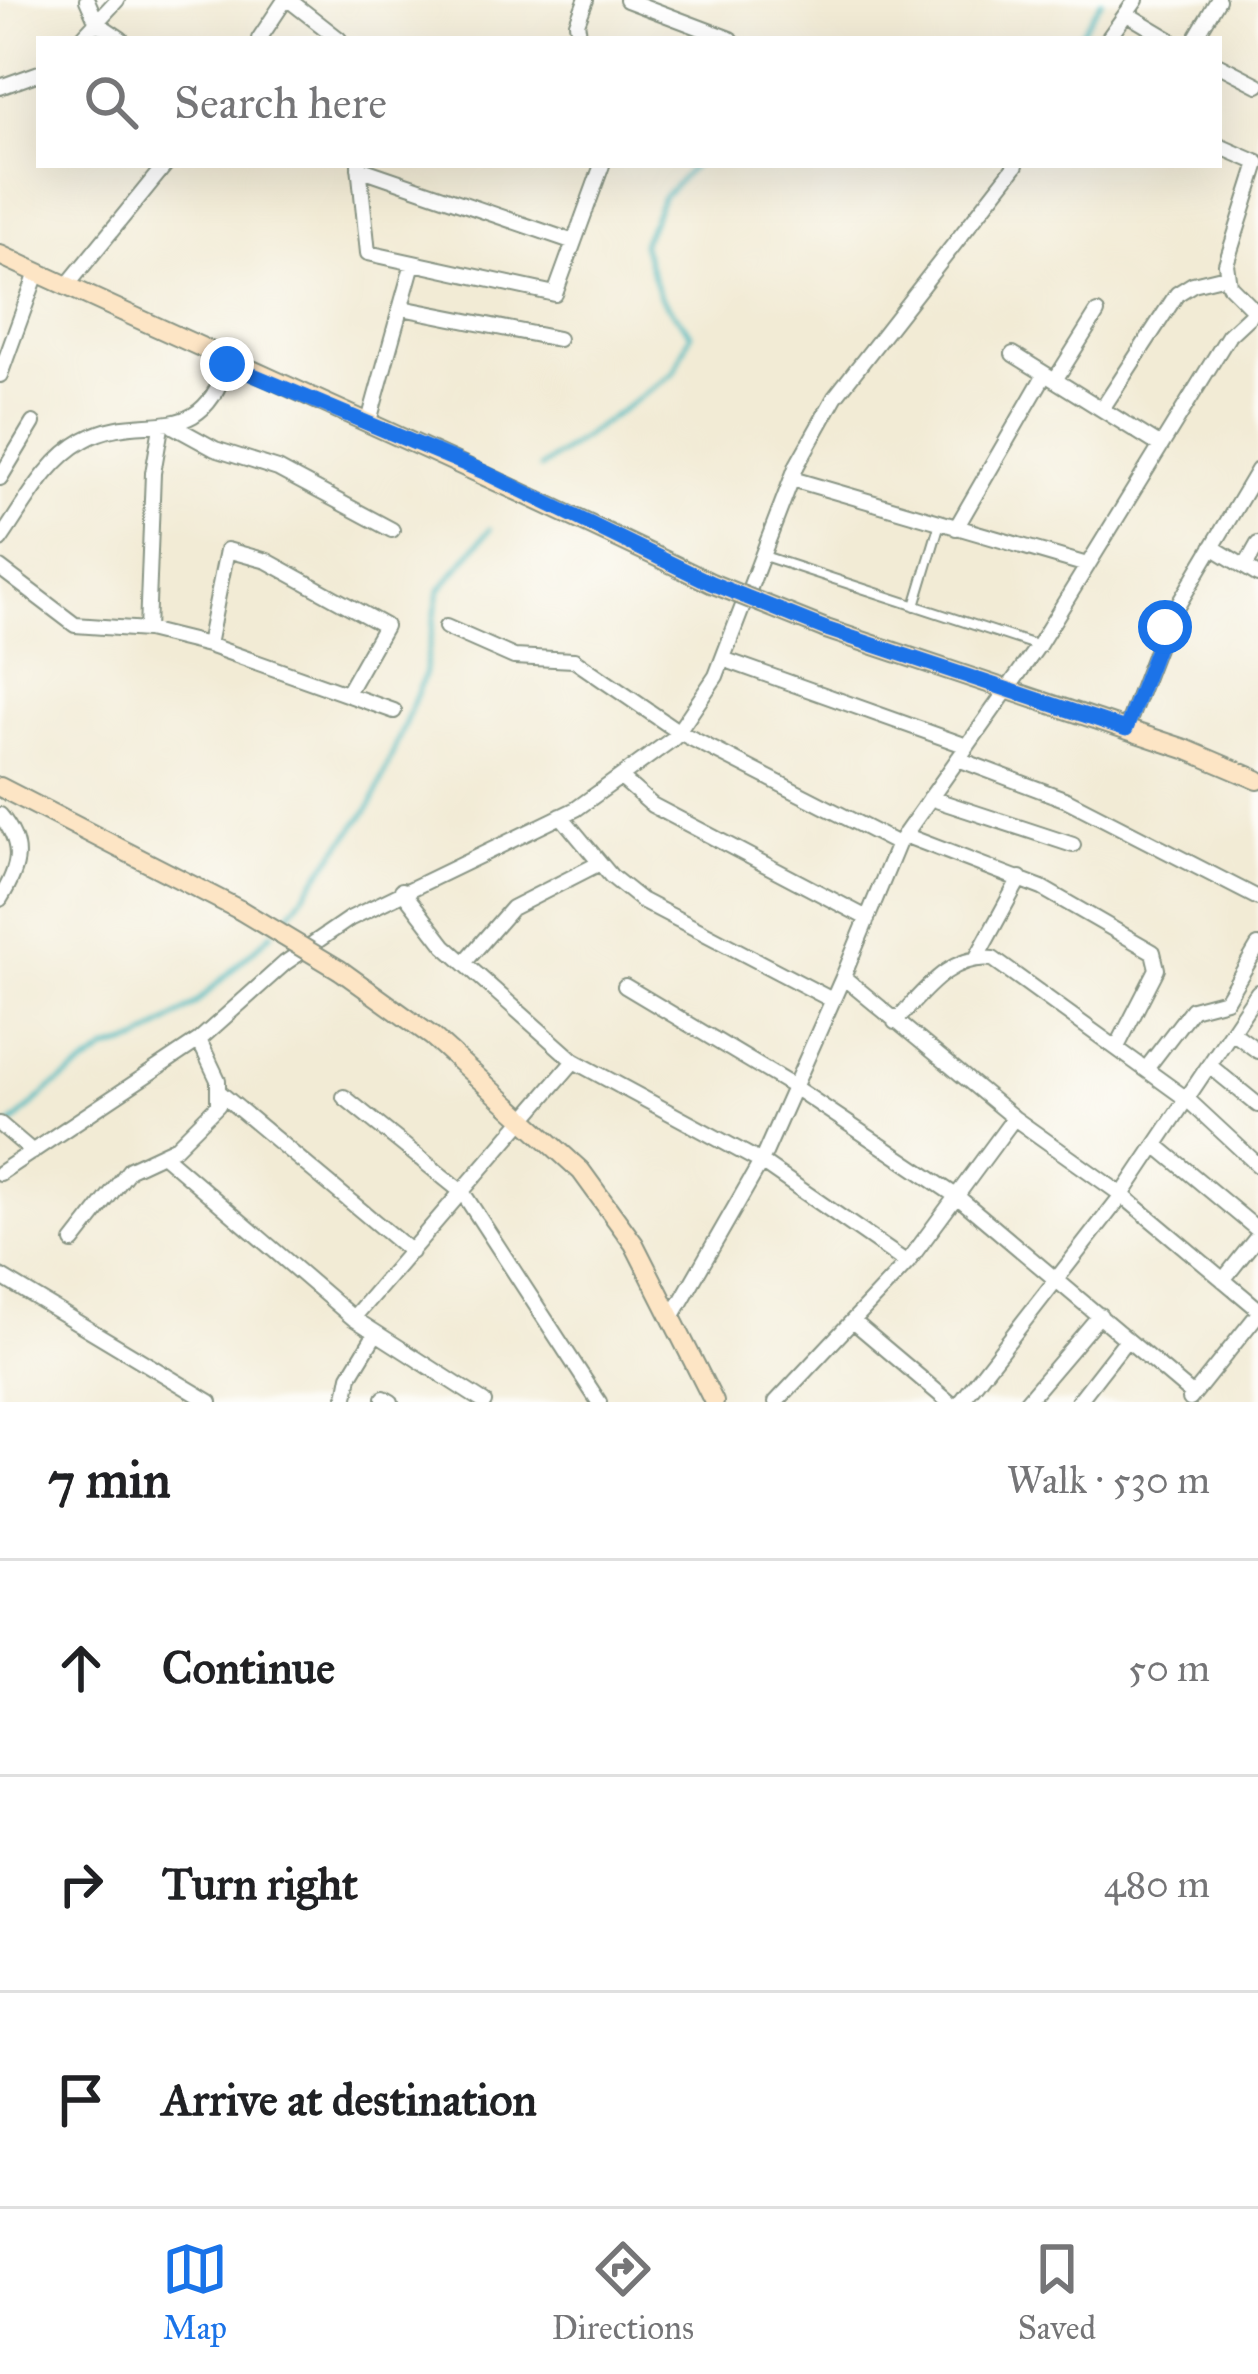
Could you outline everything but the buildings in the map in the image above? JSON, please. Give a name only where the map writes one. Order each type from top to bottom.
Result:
[{"type":"street","points":[[87,0],[98,23],[117,36]]},
{"type":"street","points":[[84,36],[117,0]]},
{"type":"street","points":[[261,36],[287,0],[335,36]]},
{"type":"street","points":[[579,36],[577,22],[586,0]]},
{"type":"street","points":[[627,0],[722,36]]},
{"type":"street","points":[[1110,36],[1136,0]]},
{"type":"street","points":[[1197,36],[1218,0]]},
{"type":"street","points":[[1126,14],[1164,36]]},
{"type":"street","points":[[1222,66],[1258,85]]},
{"type":"street","points":[[0,87],[36,75]]},
{"type":"street","points":[[671,1319],[761,1162],[901,839],[1038,646],[1229,335],[1256,309],[1226,276],[1229,249],[1258,163],[1222,147]]},
{"type":"street","points":[[68,283],[163,168]]},
{"type":"street","points":[[359,168],[368,253],[555,294],[601,168]]},
{"type":"street","points":[[362,168],[574,242]]},
{"type":"street","points":[[0,1174],[199,1040],[285,963],[402,890],[561,816],[622,778],[679,732],[723,659],[792,479],[835,398],[1014,168]]},
{"type":"street","points":[[0,255],[68,283],[227,364],[369,421],[711,583],[826,629],[1256,776]]},
{"type":"street","points":[[369,421],[413,262]]},
{"type":"street","points":[[0,374],[37,273]]},
{"type":"street","points":[[1102,410],[1177,294],[1193,284],[1226,276]]},
{"type":"street","points":[[403,308],[557,339]]},
{"type":"street","points":[[948,525],[1097,313]]},
{"type":"street","points":[[1013,354],[1161,446]]},
{"type":"street","points":[[0,540],[43,478],[81,441],[100,432],[167,426],[208,402],[227,364]]},
{"type":"street","points":[[0,478],[33,423]]},
{"type":"street","points":[[167,426],[215,449],[278,469],[392,530]]},
{"type":"street","points":[[147,630],[153,473],[167,426]]},
{"type":"street","points":[[1126,729],[1165,627],[1258,470]]},
{"type":"street","points":[[792,479],[1087,565]]},
{"type":"street","points":[[1212,547],[1251,572],[1258,544]]},
{"type":"street","points":[[208,645],[227,550],[267,561],[385,626],[347,693]]},
{"type":"street","points":[[0,568],[75,625],[147,630],[208,645],[394,712]]},
{"type":"street","points":[[446,627],[514,657],[574,660],[679,732],[901,839],[1020,878],[1158,958],[1117,1047]]},
{"type":"street","points":[[723,659],[962,753],[1067,800],[1258,898]]},
{"type":"street","points":[[622,778],[652,805],[865,917]]},
{"type":"street","points":[[0,787],[240,910],[340,970],[433,1037],[581,1172],[605,1202],[634,1244],[713,1402]]},
{"type":"street","points":[[930,798],[1073,845]]},
{"type":"street","points":[[0,815],[16,837],[20,855],[0,899]]},
{"type":"street","points":[[561,816],[641,900],[832,1000]]},
{"type":"street","points":[[464,963],[512,908],[600,862]]},
{"type":"street","points":[[895,1022],[944,972],[977,957],[1020,878]]},
{"type":"street","points":[[402,890],[464,963],[574,1061],[761,1162],[908,1263]]},
{"type":"street","points":[[1146,1069],[1192,1009],[1226,1000],[1258,946]]},
{"type":"street","points":[[977,957],[1007,966],[1117,1047],[1188,1100],[1258,1165]]},
{"type":"street","points":[[625,986],[794,1087],[958,1198],[1060,1279],[1190,1399],[1258,1312],[1123,1195],[1014,1118],[842,977]]},
{"type":"street","points":[[961,1402],[1123,1195],[1258,992]]},
{"type":"street","points":[[1232,1032],[1258,1051]]},
{"type":"street","points":[[199,1040],[219,1092],[411,1252]]},
{"type":"street","points":[[353,1318],[574,1061]]},
{"type":"street","points":[[1210,1066],[1258,1106]]},
{"type":"street","points":[[73,1242],[130,1169],[162,1154],[212,1114],[219,1092]]},
{"type":"street","points":[[344,1097],[463,1193],[599,1402]]},
{"type":"street","points":[[776,1402],[908,1263],[1014,1118]]},
{"type":"street","points":[[4,1127],[33,1152]]},
{"type":"street","points":[[1157,1146],[1258,1233],[1223,1280]]},
{"type":"street","points":[[162,1154],[353,1318],[484,1402]]},
{"type":"street","points":[[0,1276],[210,1402]]},
{"type":"street","points":[[1026,1402],[1100,1315]]},
{"type":"street","points":[[853,1321],[949,1402]]},
{"type":"street","points":[[345,1402],[350,1376],[376,1333]]},
{"type":"street","points":[[1078,1402],[1127,1339]]},
{"type":"lane","points":[[916,606],[948,525]]},
{"type":"lane","points":[[763,555],[1038,646]]},
{"type":"waterway","points":[[1079,36],[1102,0]]},
{"type":"waterway","points":[[540,468],[674,373],[691,333],[660,297],[642,244],[662,198],[691,168]]},
{"type":"waterway","points":[[280,926],[372,804],[424,676],[439,591],[490,529]]},
{"type":"waterway","points":[[0,1135],[51,1088],[107,1050],[139,1041],[194,1005],[272,933]]},
{"type":"route","points":[[227,364],[484,472],[711,583],[826,629],[1126,729],[1165,627]]}]
